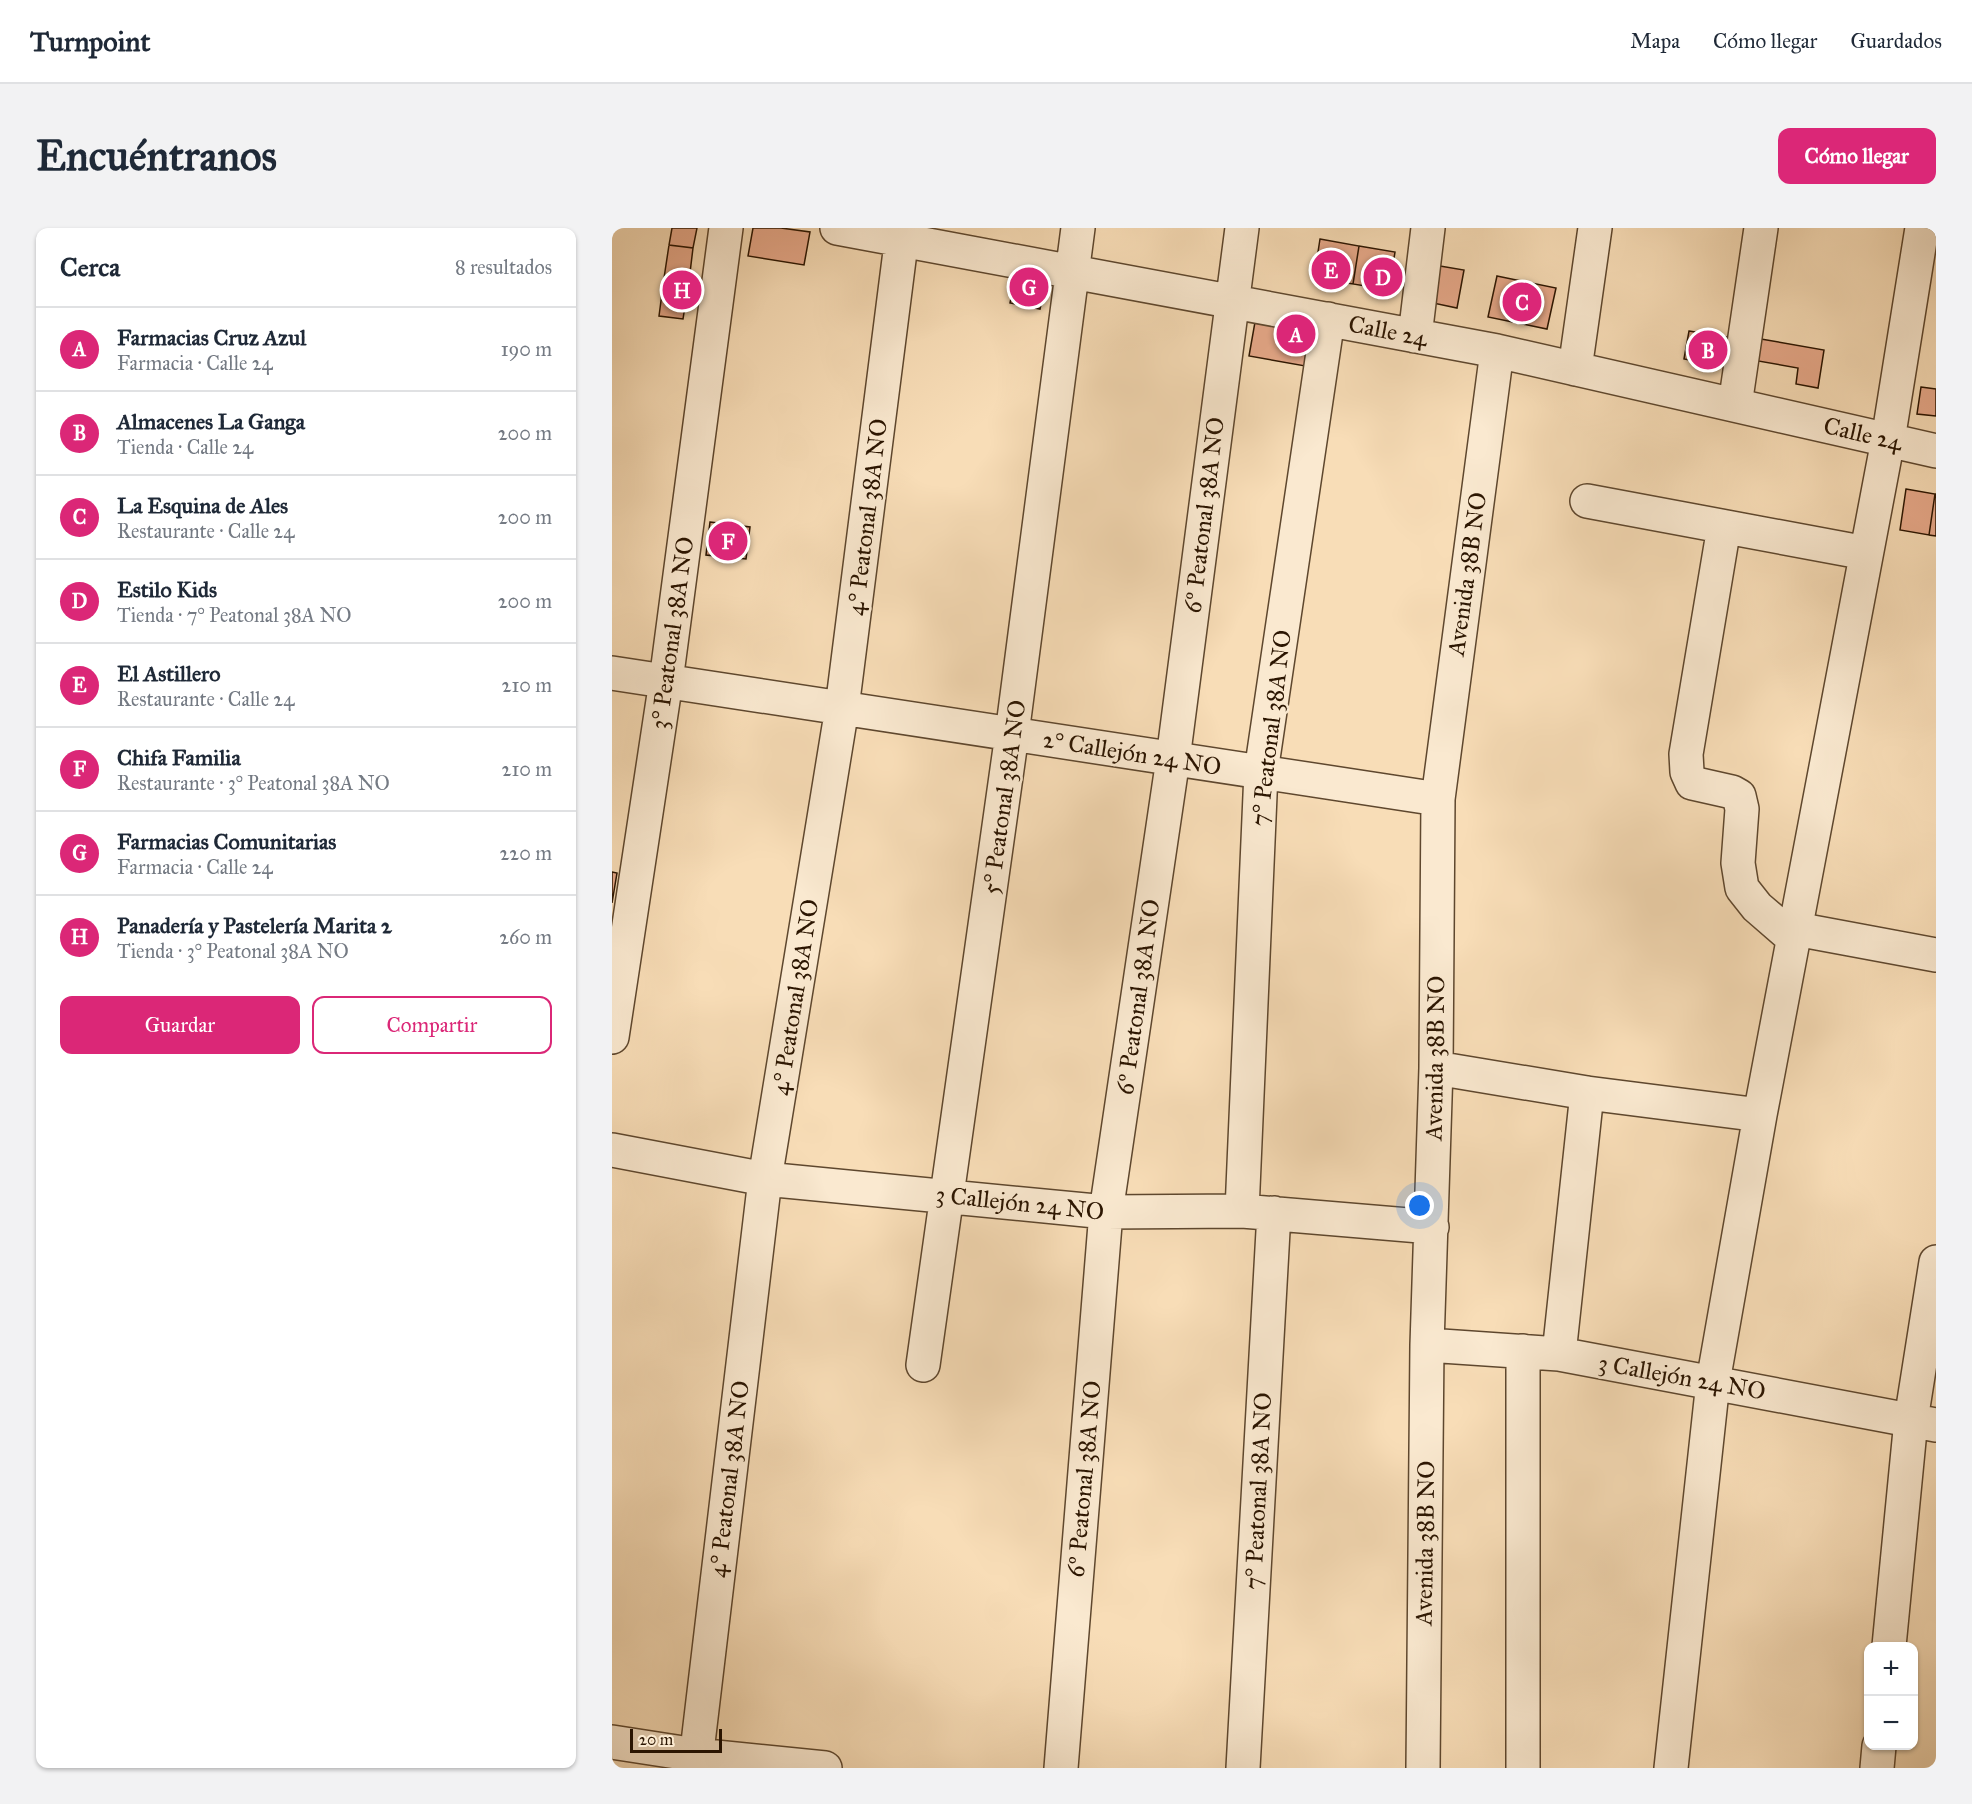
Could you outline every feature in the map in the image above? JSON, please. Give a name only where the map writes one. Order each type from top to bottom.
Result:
[{"type":"street","name":"3° Peatonal 38A NO","points":[[612,1037],[666,681],[726,228]]},
{"type":"street","name":"Calle 24","points":[[837,228],[903,234],[1073,272],[1497,351],[1936,451]]},
{"type":"street","name":"5° Peatonal 38A NO","points":[[924,1365],[1012,734],[1078,228]]},
{"type":"street","name":"6º Peatonal 38A NO","points":[[1061,1768],[1106,1212],[1173,759],[1242,228]]},
{"type":"street","points":[[1415,336],[1428,228]]},
{"type":"street","points":[[1575,369],[1595,228]]},
{"type":"street","points":[[1736,405],[1761,228]]},
{"type":"street","points":[[1671,1768],[1713,1382],[1760,1115],[1888,440],[1922,228]]},
{"type":"street","name":"4° Peatonal 38A NO","points":[[696,1761],[765,1179],[842,708],[903,234]]},
{"type":"street","name":"7° Peatonal 38A NO","points":[[1243,1768],[1258,1212],[1261,772],[1328,319]]},
{"type":"street","name":"Avenida 38B NO","points":[[1423,1768],[1427,1345],[1436,1068],[1437,799],[1497,351]]},
{"type":"street","points":[[1587,501],[1866,554]]},
{"type":"street","points":[[1724,527],[1686,754],[1687,772],[1692,783],[1732,792],[1739,796],[1742,809],[1738,863],[1742,888],[1757,907],[1795,934],[1936,955]]},
{"type":"street","name":"2° Callejón 24 NO","points":[[612,673],[1437,799]]},
{"type":"street","points":[[1436,1068],[1587,1093],[1760,1115]]},
{"type":"street","points":[[1559,1354],[1587,1093]]},
{"type":"street","name":"3 Callejón 24 NO","points":[[612,1150],[765,1179],[1106,1212],[1258,1212],[1432,1227]]},
{"type":"street","points":[[1890,1642],[1923,1422],[1936,1262]]},
{"type":"street","name":"3 Callejón 24 NO","points":[[1427,1345],[1559,1354],[1923,1422]]},
{"type":"street","points":[[1523,1768],[1524,1352]]},
{"type":"street","points":[[612,1742],[696,1761],[825,1768]]},
{"type":"street","points":[[1877,1768],[1879,1750]]},
{"type":"building","points":[[672,228],[697,228],[693,248],[669,245]]},
{"type":"building","points":[[753,228],[781,228],[810,232],[804,265],[748,256]]},
{"type":"building","points":[[1320,239],[1359,246],[1353,284],[1314,278]]},
{"type":"building","points":[[669,245],[693,248],[689,281],[664,278]]},
{"type":"building","points":[[1359,246],[1395,252],[1389,290],[1353,284]]},
{"type":"building","points":[[1440,266],[1464,270],[1457,308],[1433,303]]},
{"type":"building","points":[[1016,276],[1046,282],[1040,309],[1010,303]]},
{"type":"building","points":[[1497,276],[1556,288],[1547,329],[1488,317]]},
{"type":"building","points":[[664,278],[689,281],[683,319],[659,316]]},
{"type":"building","points":[[1255,322],[1311,331],[1305,366],[1249,356]]},
{"type":"building","points":[[1689,331],[1727,337],[1722,366],[1684,359]]},
{"type":"building","points":[[1761,339],[1824,350],[1818,388],[1796,384],[1798,368],[1758,361]]},
{"type":"building","points":[[1921,387],[1936,389],[1936,416],[1917,414]]},
{"type":"building","points":[[1906,489],[1935,494],[1929,535],[1900,530]]},
{"type":"building","points":[[1936,494],[1936,536],[1929,535]]},
{"type":"building","points":[[710,522],[750,527],[746,559],[706,555]]},
{"type":"building","points":[[612,872],[617,873],[612,903]]},
{"type":"place","name":"El Astillero","points":[[1331,270]]},
{"type":"place","name":"Estilo Kids","points":[[1383,277]]},
{"type":"place","name":"Farmacias Comunitarias","points":[[1029,287]]},
{"type":"place","name":"Panadería y Pastelería Marita 2","points":[[682,290]]},
{"type":"place","name":"La Esquina de Ales","points":[[1522,302]]},
{"type":"place","name":"Farmacias Cruz Azul","points":[[1296,334]]},
{"type":"place","name":"Almacenes La Ganga","points":[[1708,350]]},
{"type":"place","name":"Chifa Familia","points":[[728,541]]}]
